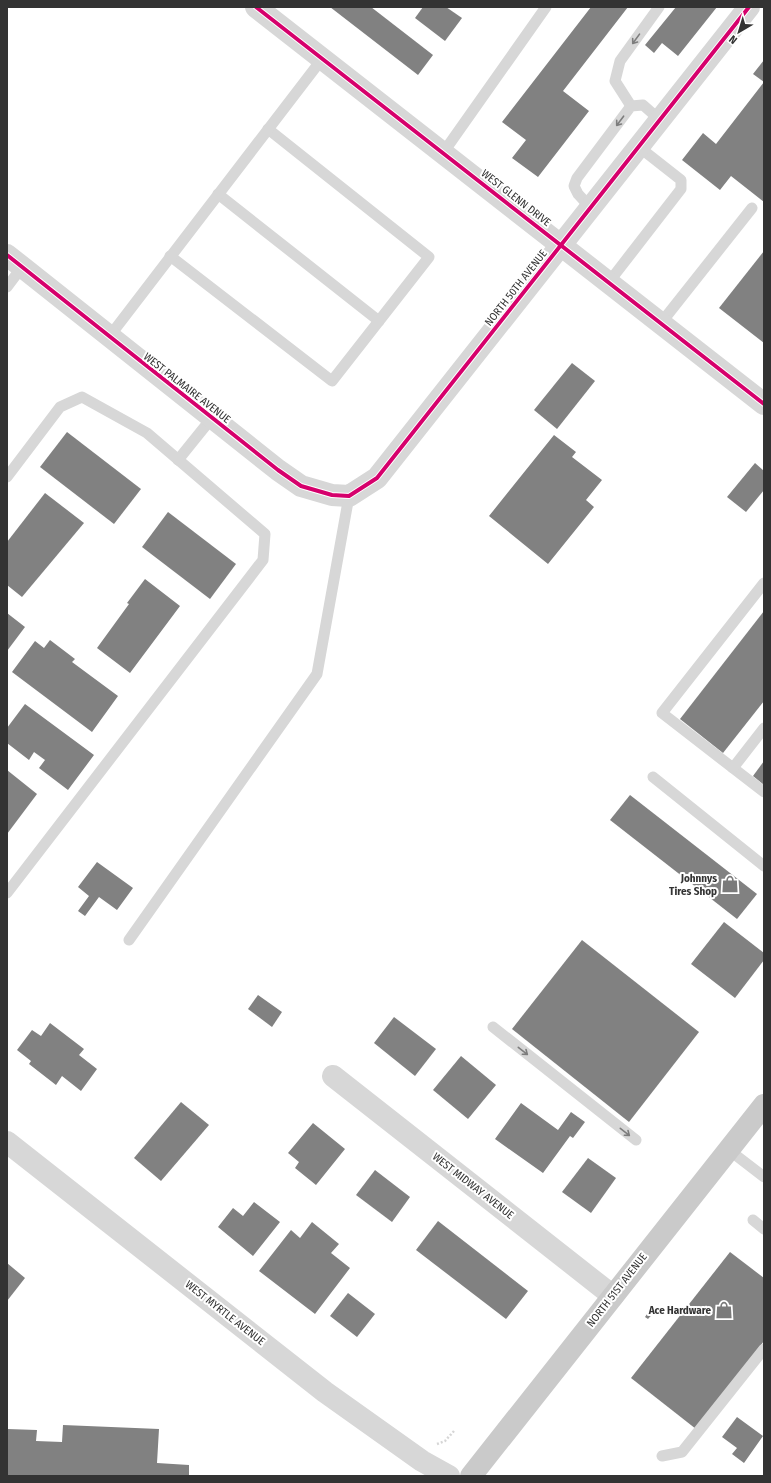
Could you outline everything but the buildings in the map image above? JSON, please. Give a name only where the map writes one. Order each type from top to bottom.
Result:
[{"type":"main road","name":"NORTH 51ST AVENUE","points":[[471,1476],[764,1105]]},
{"type":"street","name":"WEST GLENN DRIVE","points":[[256,7],[764,404]]},
{"type":"street","name":"NORTH 50TH AVENUE","points":[[349,496],[377,478],[562,246],[749,7]]},
{"type":"street","name":"WEST PALMAIRE AVENUE","points":[[14,261],[211,419],[301,486],[332,495],[349,496]]},
{"type":"street","name":"WEST MIDWAY AVENUE","points":[[333,1076],[613,1296]]},
{"type":"street","name":"WEST MYRTLE AVENUE","points":[[7,1142],[325,1392],[422,1461],[449,1476]]},
{"type":"lane","points":[[443,153],[546,7]]},
{"type":"lane","points":[[631,106],[615,81],[620,61],[659,7]]},
{"type":"lane","points":[[109,337],[322,58]]},
{"type":"lane","points":[[591,208],[578,194],[574,186],[577,178],[631,106],[643,105],[660,120]]},
{"type":"lane","points":[[170,256],[332,381],[379,321],[429,256],[268,129]]},
{"type":"lane","points":[[609,282],[681,189],[681,180],[639,147]]},
{"type":"lane","points":[[218,194],[379,321]]},
{"type":"lane","points":[[661,324],[752,208]]},
{"type":"lane","points":[[7,287],[14,261]]},
{"type":"lane","points":[[7,477],[60,407],[82,397],[147,433],[265,534],[262,560],[7,893]]},
{"type":"lane","points":[[178,460],[211,419]]},
{"type":"lane","points":[[129,940],[317,674],[349,496]]},
{"type":"lane","points":[[764,583],[662,713],[764,792]]},
{"type":"lane","points":[[733,768],[764,728]]},
{"type":"lane","points":[[653,776],[764,866]]},
{"type":"lane","points":[[493,1027],[636,1140]]},
{"type":"lane","points":[[729,1150],[764,1177]]},
{"type":"lane","points":[[752,1220],[764,1229]]},
{"type":"lane","points":[[662,1456],[682,1452],[764,1350]]},
{"type":"path","points":[[438,1443],[445,1441],[454,1431]]},
{"type":"cycle path","points":[[256,7],[764,404]]},
{"type":"cycle path","points":[[7,255],[278,470],[301,486],[332,495],[349,496],[377,478],[749,7]]},
{"type":"place","name":"Johnnys Tires Shop","points":[[730,884]]},
{"type":"place","name":"Ace Hardware","points":[[724,1310]]}]
